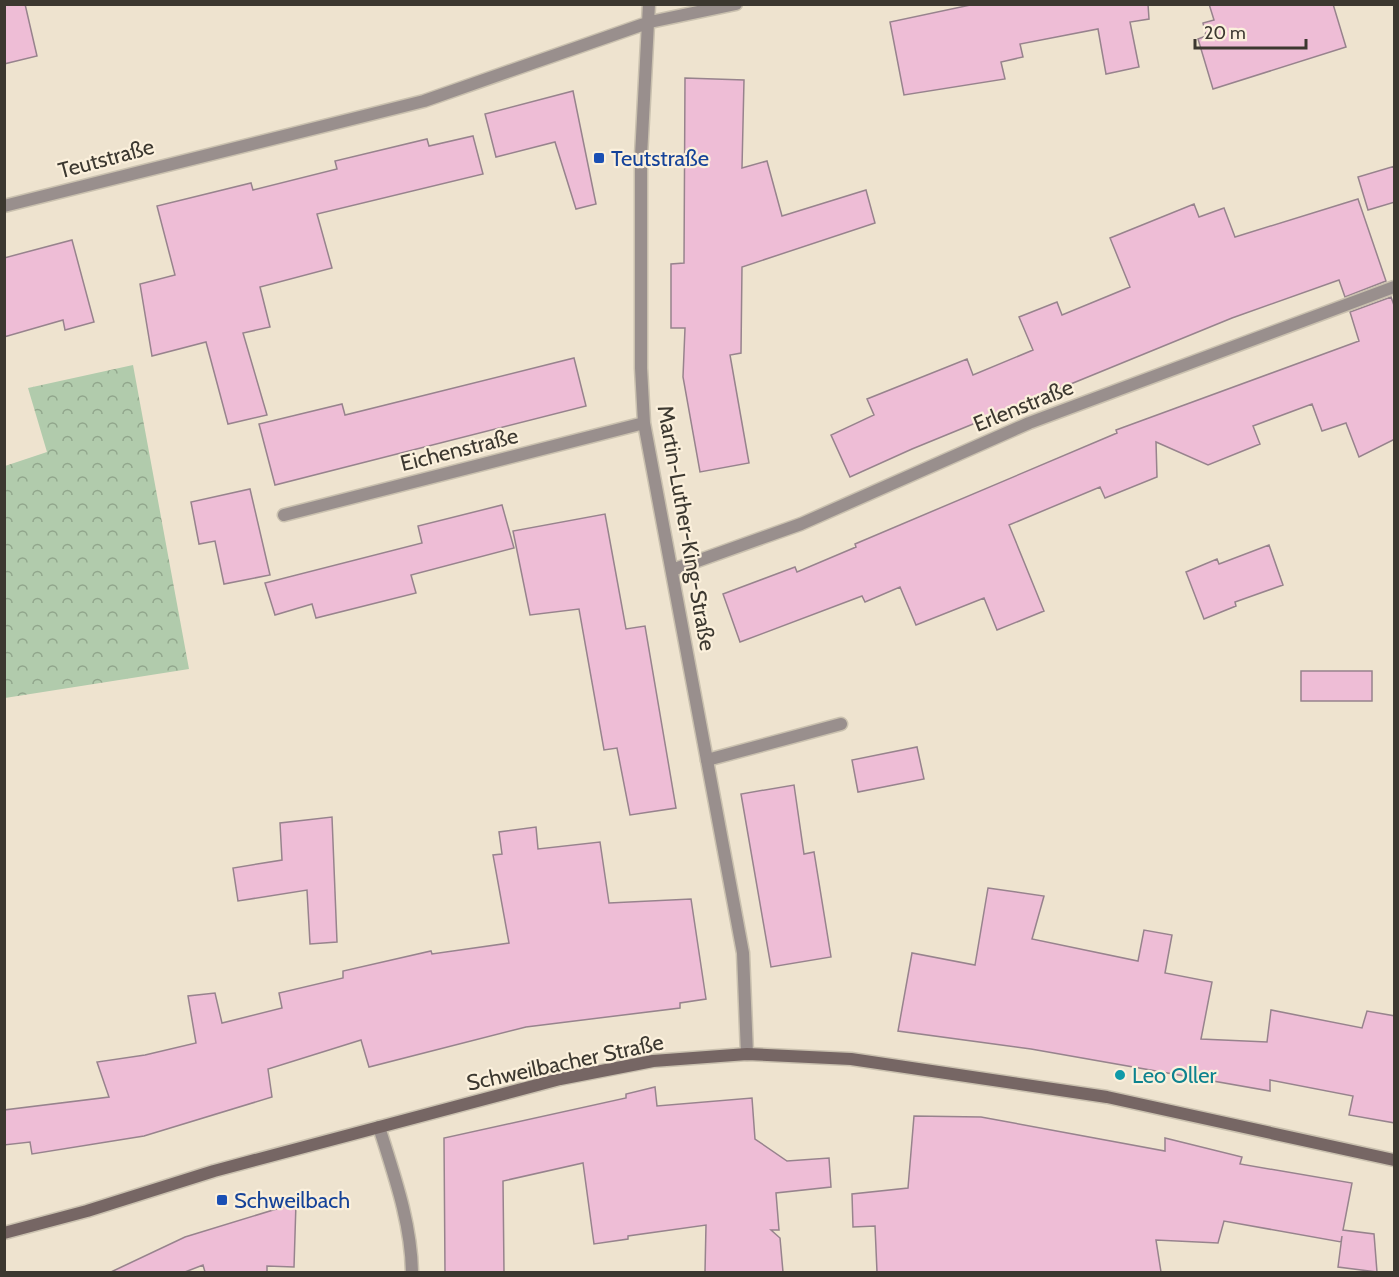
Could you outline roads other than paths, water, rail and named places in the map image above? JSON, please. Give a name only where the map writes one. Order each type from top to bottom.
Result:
[{"type":"main road","name":"Schweilbacher Straße","points":[[4,1233],[379,1127],[560,1079],[653,1061],[747,1054],[851,1059],[1107,1097],[1395,1160]]},
{"type":"street","name":"Martin-Luther-King-Straße","points":[[649,4],[650,22],[641,156],[641,368],[644,423],[743,953],[747,1054]]},
{"type":"street","name":"Teutstraße","points":[[4,206],[424,101],[650,22],[736,4]]},
{"type":"street","name":"Erlenstraße","points":[[672,570],[801,524],[1029,423],[1395,287]]},
{"type":"street","name":"Eichenstraße","points":[[284,515],[644,423]]},
{"type":"street","points":[[707,760],[841,724]]},
{"type":"street","points":[[379,1127],[399,1187],[411,1246],[411,1272]]},
{"type":"place","name":"Teutstraße","points":[[599,158]]},
{"type":"place","name":"Leo Oller","points":[[1120,1075]]},
{"type":"place","name":"Schweilbach","points":[[222,1200]]}]
